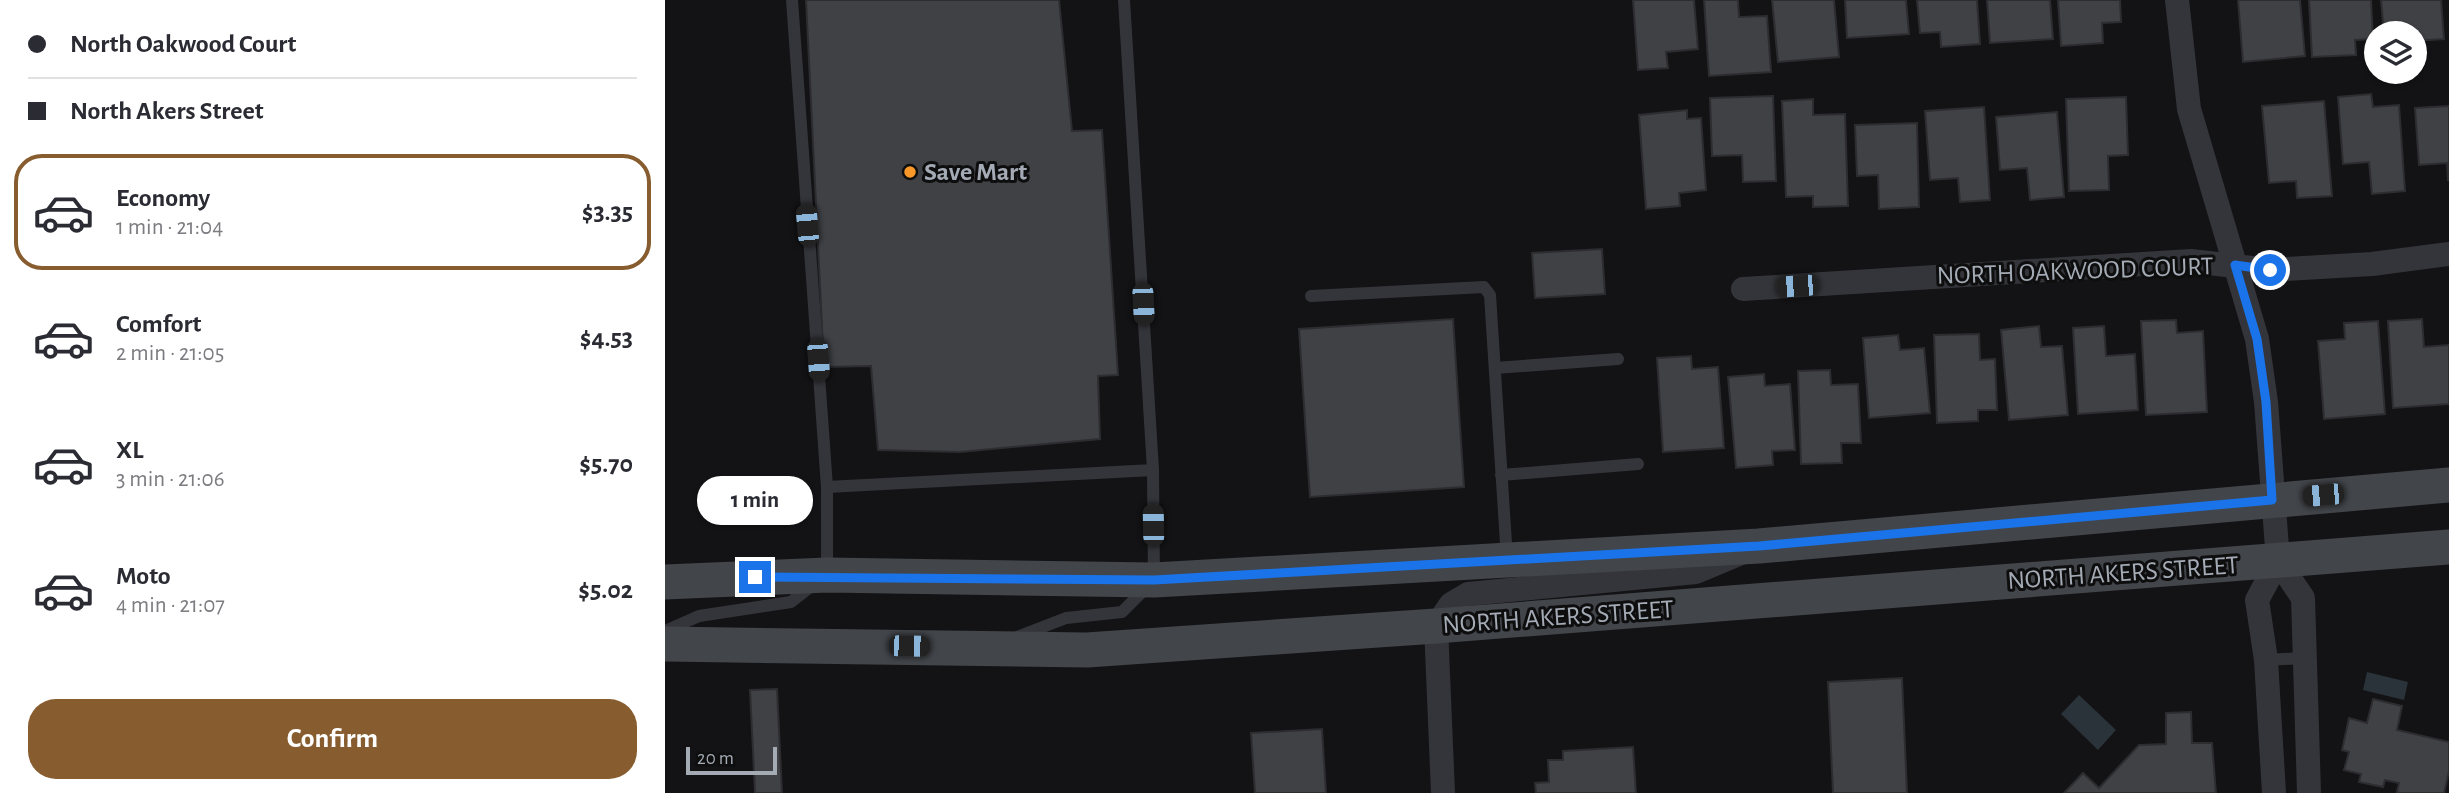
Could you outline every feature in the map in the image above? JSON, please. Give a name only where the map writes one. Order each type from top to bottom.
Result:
[{"type":"main road","points":[[665,582],[827,575],[1154,580],[1759,546],[2449,485]]},
{"type":"main road","name":"NORTH AKERS STREET","points":[[665,643],[1087,650],[1436,626],[2449,547]]},
{"type":"street","points":[[2177,0],[2189,109],[2257,339],[2266,402],[2278,561],[2303,598],[2302,658],[2309,793]]},
{"type":"street","name":"NORTH OAKWOOD COURT","points":[[1743,289],[2191,261],[2270,270],[2372,264],[2449,254]]},
{"type":"street","points":[[1443,793],[1436,626],[1451,604],[1468,594],[1696,572],[1759,546]]},
{"type":"street","points":[[2274,793],[2266,660],[2257,600],[2278,561]]},
{"type":"lane","points":[[665,631],[699,616],[791,602],[827,575],[827,487],[792,0]]},
{"type":"lane","points":[[990,648],[1066,618],[1122,612],[1154,580],[1153,470],[1124,0]]},
{"type":"lane","points":[[1311,296],[1483,287],[1490,295],[1507,560]]},
{"type":"lane","points":[[1495,368],[1618,359]]},
{"type":"lane","points":[[1501,475],[1638,464]]},
{"type":"lane","points":[[827,487],[1153,470]]},
{"type":"lane","points":[[2266,660],[2302,658]]},
{"type":"shaded area","points":[[2367,672],[2408,682],[2404,700],[2363,690]]},
{"type":"shaded area","points":[[2079,695],[2116,730],[2098,750],[2061,714]]},
{"type":"building","points":[[806,0],[1059,0],[1072,131],[1102,130],[1118,375],[1098,376],[1100,439],[960,452],[878,450],[871,366],[824,367]]},
{"type":"building","points":[[1633,0],[1694,0],[1698,49],[1666,52],[1668,68],[1638,70]]},
{"type":"building","points":[[1704,0],[1738,0],[1739,17],[1767,16],[1771,72],[1709,76]]},
{"type":"building","points":[[1772,0],[1834,0],[1839,57],[1778,62]]},
{"type":"building","points":[[1845,0],[1906,0],[1909,34],[1847,38]]},
{"type":"building","points":[[1917,0],[1977,0],[1980,44],[1941,47],[1940,32],[1920,33]]},
{"type":"building","points":[[1987,0],[2050,0],[2053,39],[1990,43]]},
{"type":"building","points":[[2058,0],[2120,0],[2121,22],[2102,23],[2103,43],[2061,46]]},
{"type":"building","points":[[2238,0],[2300,0],[2305,56],[2243,62]]},
{"type":"building","points":[[2309,0],[2371,0],[2372,21],[2364,21],[2364,40],[2355,40],[2356,55],[2312,57]]},
{"type":"building","points":[[2381,0],[2441,0],[2444,39],[2427,40],[2427,21],[2383,21]]},
{"type":"building","points":[[2371,94],[2373,107],[2399,105],[2405,191],[2372,194],[2369,162],[2343,164],[2338,97]]},
{"type":"building","points":[[1773,96],[1776,181],[1743,182],[1742,155],[1712,156],[1710,98]]},
{"type":"building","points":[[2126,97],[2128,155],[2108,156],[2109,190],[2069,191],[2066,99]]},
{"type":"building","points":[[1813,99],[1813,115],[1845,114],[1848,206],[1813,207],[1813,196],[1786,197],[1782,101]]},
{"type":"building","points":[[2324,101],[2332,196],[2297,198],[2296,181],[2269,183],[2262,106]]},
{"type":"building","points":[[2449,106],[2448,180],[2447,163],[2419,165],[2415,108]]},
{"type":"building","points":[[1984,107],[1990,200],[1960,202],[1958,178],[1930,180],[1925,111]]},
{"type":"building","points":[[1687,110],[1687,119],[1701,118],[1706,190],[1679,193],[1680,206],[1646,209],[1639,115]]},
{"type":"building","points":[[2057,112],[2064,197],[2030,200],[2027,168],[2000,170],[1996,117]]},
{"type":"building","points":[[1917,123],[1919,207],[1879,209],[1878,175],[1857,176],[1855,125]]},
{"type":"building","points":[[1602,249],[1605,294],[1535,298],[1532,253]]},
{"type":"building","points":[[1453,319],[1464,487],[1310,497],[1299,329]]},
{"type":"building","points":[[2422,319],[2424,347],[2449,345],[2449,404],[2393,408],[2388,321]]},
{"type":"building","points":[[2176,320],[2177,333],[2203,331],[2207,412],[2146,415],[2141,321]]},
{"type":"building","points":[[2378,321],[2385,414],[2324,419],[2318,341],[2345,339],[2344,323]]},
{"type":"building","points":[[2039,326],[2041,347],[2062,346],[2068,415],[2009,420],[2001,330]]},
{"type":"building","points":[[2104,326],[2106,356],[2135,354],[2138,410],[2078,414],[2073,328]]},
{"type":"building","points":[[1979,334],[1980,360],[1995,359],[1997,410],[1978,410],[1978,421],[1937,423],[1934,335]]},
{"type":"building","points":[[1898,335],[1900,350],[1924,348],[1930,413],[1869,418],[1863,338]]},
{"type":"building","points":[[1691,356],[1692,369],[1718,367],[1724,448],[1663,452],[1657,358]]},
{"type":"building","points":[[1830,370],[1831,385],[1858,384],[1861,443],[1841,443],[1842,463],[1801,464],[1798,371]]},
{"type":"building","points":[[1764,374],[1765,386],[1790,384],[1795,450],[1772,451],[1773,465],[1736,468],[1728,377]]},
{"type":"building","points":[[1902,678],[1907,793],[1833,793],[1828,682]]},
{"type":"building","points":[[777,689],[782,793],[755,793],[750,690]]},
{"type":"building","points":[[2373,699],[2402,706],[2397,730],[2449,742],[2449,771],[2444,793],[2400,793],[2397,792],[2399,783],[2385,780],[2383,787],[2359,782],[2361,774],[2344,770],[2349,752],[2342,750],[2349,718],[2367,723]]},
{"type":"building","points":[[2191,712],[2192,743],[2212,743],[2216,793],[2064,793],[2083,773],[2099,788],[2139,745],[2166,744],[2166,713]]},
{"type":"building","points":[[1322,729],[1326,793],[1255,793],[1251,733]]},
{"type":"building","points":[[1633,747],[1636,793],[1536,793],[1535,783],[1549,782],[1548,760],[1563,760],[1563,751]]},
{"type":"place","name":"Save Mart","points":[[910,172]]},
{"type":"route","points":[[755,577],[827,575],[1154,580],[1759,546],[2272,500],[2266,402],[2257,339],[2235,265],[2270,270]]}]
